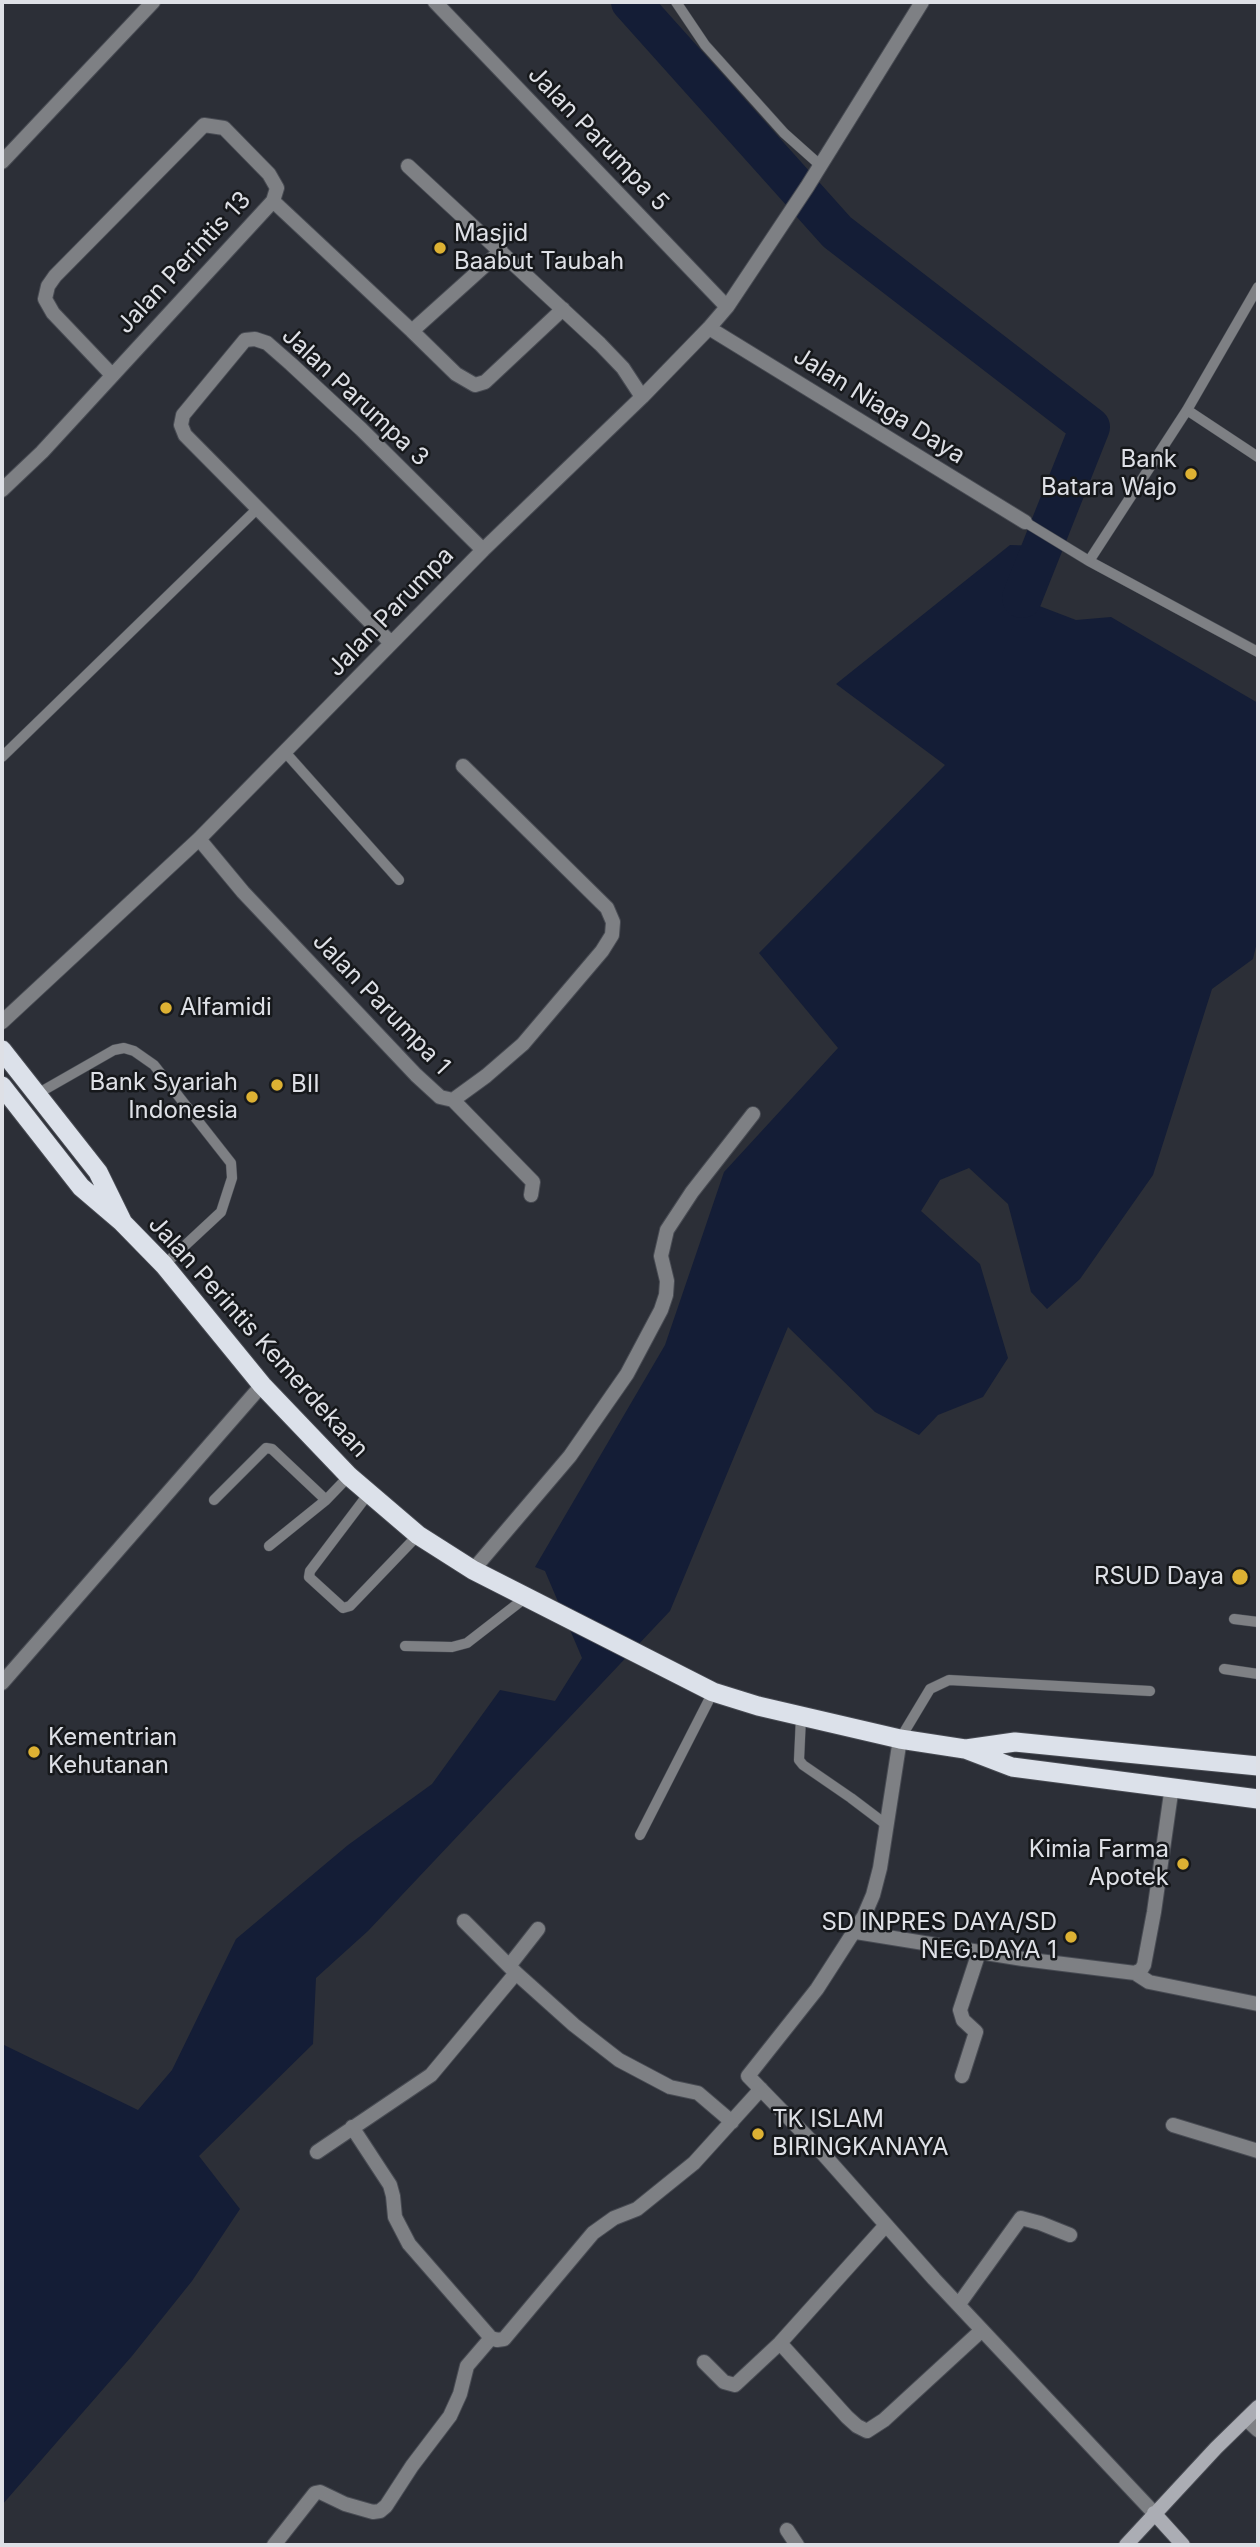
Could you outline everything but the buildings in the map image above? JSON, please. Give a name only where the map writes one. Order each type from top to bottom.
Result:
[{"type":"highway","name":"Jalan Perintis Kemerdekaan","points":[[2,1050],[98,1172],[122,1222]]},
{"type":"highway","name":"Jalan Perintis Kemerdekaan","points":[[2,1086],[81,1187],[122,1222],[164,1265],[262,1385],[349,1476],[418,1535],[473,1570],[713,1692],[800,1717],[900,1739],[965,1749],[1012,1766],[1258,1799]]},
{"type":"highway","name":"Jalan Perintis Kemerdekaan","points":[[965,1749],[1015,1742],[1258,1766]]},
{"type":"main road","points":[[1126,2545],[1258,2407]]},
{"type":"main road","points":[[1154,2513],[1183,2545]]},
{"type":"street","points":[[2,162],[153,2]]},
{"type":"street","name":"Jalan Parumpa 5","points":[[435,2],[727,307]]},
{"type":"street","name":"Jalan Parumpa","points":[[2,1022],[199,839],[391,643],[709,328],[727,307],[821,166],[922,2]]},
{"type":"street","points":[[112,375],[53,313],[45,299],[48,286],[55,276],[204,125],[224,128],[269,174],[277,188],[274,201]]},
{"type":"street","points":[[408,166],[623,368],[642,397]]},
{"type":"street","name":"Jalan Perintis 13","points":[[2,490],[42,452],[274,201],[456,374],[475,385],[485,382],[563,309]]},
{"type":"street","points":[[412,331],[501,251]]},
{"type":"street","name":"Jalan Niaga Daya","points":[[709,328],[1025,522]]},
{"type":"street","name":"Jalan Parumpa 3","points":[[391,643],[185,435],[181,421],[190,406],[245,340],[255,339],[267,343],[361,429],[483,551]]},
{"type":"street","name":"Jalan Parumpa 1","points":[[199,839],[243,892],[416,1075],[440,1097],[453,1100],[479,1082],[523,1044],[602,951],[612,935],[613,922],[607,908],[463,766]]},
{"type":"street","points":[[453,1100],[533,1182],[531,1195]]},
{"type":"street","points":[[473,1570],[570,1456],[627,1374],[666,1296],[667,1281],[661,1256],[667,1230],[692,1192],[753,1114]]},
{"type":"street","points":[[2,1683],[262,1385]]},
{"type":"street","points":[[900,1739],[888,1826],[873,1895],[856,1932],[817,1989],[748,2076],[1154,2513]]},
{"type":"street","points":[[1135,1973],[1141,1970],[1147,1954],[1172,1786]]},
{"type":"street","points":[[464,1920],[512,1969],[574,2025],[620,2060],[670,2087],[694,2091],[715,2105],[732,2122]]},
{"type":"street","points":[[317,2152],[430,2075],[512,1969],[538,1929]]},
{"type":"street","points":[[856,1932],[1135,1973],[1149,1982],[1258,2004]]},
{"type":"street","points":[[962,2076],[976,2032],[963,2020],[960,2010],[979,1952]]},
{"type":"street","points":[[352,2127],[390,2185],[395,2217],[409,2244],[491,2338],[497,2340],[504,2339],[564,2264],[601,2225],[637,2209],[694,2163],[761,2089]]},
{"type":"street","points":[[1172,2125],[1258,2151]]},
{"type":"street","points":[[959,2304],[1021,2218],[1070,2235]]},
{"type":"street","points":[[704,2362],[724,2382],[735,2385],[780,2343],[886,2225]]},
{"type":"street","points":[[780,2343],[847,2417],[867,2431],[884,2420],[982,2330]]},
{"type":"street","points":[[274,2545],[316,2493],[320,2492],[345,2504],[373,2512],[386,2507],[407,2472],[450,2416],[460,2394],[467,2365],[491,2338]]},
{"type":"street","points":[[1246,2419],[1258,2430]]},
{"type":"street","points":[[787,2530],[797,2545]]},
{"type":"lane","points":[[676,2],[705,46],[784,133],[821,166]]},
{"type":"lane","points":[[1090,561],[1187,410],[1258,287]]},
{"type":"lane","points":[[1187,410],[1258,457]]},
{"type":"lane","points":[[2,757],[257,509]]},
{"type":"lane","points":[[1025,522],[1090,561],[1258,652]]},
{"type":"lane","points":[[285,752],[399,880]]},
{"type":"lane","points":[[37,1094],[114,1050],[124,1048],[135,1051],[154,1065],[231,1163],[232,1178],[221,1212],[164,1265]]},
{"type":"lane","points":[[214,1500],[265,1448],[272,1449],[326,1500]]},
{"type":"lane","points":[[269,1546],[326,1500],[349,1476]]},
{"type":"lane","points":[[369,1493],[310,1571],[309,1577],[343,1608],[349,1606],[418,1535]]},
{"type":"lane","points":[[405,1646],[452,1647],[467,1643],[528,1600]]},
{"type":"lane","points":[[1234,1619],[1258,1622]]},
{"type":"lane","points":[[1224,1669],[1258,1674]]},
{"type":"lane","points":[[900,1739],[930,1689],[949,1680],[1150,1692]]},
{"type":"lane","points":[[640,1835],[713,1692]]},
{"type":"lane","points":[[800,1717],[799,1760],[803,1765],[888,1826]]},
{"type":"water","points":[[1010,545],[1041,546],[1029,602],[1076,620],[1111,617],[1258,703],[1258,938],[1253,959],[1212,989],[1153,1175],[1080,1279],[1047,1309],[1031,1292],[1008,1204],[969,1168],[940,1180],[921,1211],[980,1264],[1008,1358],[983,1397],[938,1415],[919,1435],[875,1412],[788,1327],[670,1611],[368,1931],[316,1978],[313,2044],[199,2156],[240,2209],[192,2281],[132,2356],[2,2505],[2,2044],[138,2110],[172,2070],[236,1939],[348,1845],[432,1784],[500,1690],[555,1701],[582,1658],[545,1571],[535,1567],[665,1345],[724,1172],[838,1048],[759,953],[945,765],[836,684]]},
{"type":"waterway","points":[[631,2],[837,232],[1090,427],[1022,598]]},
{"type":"place","name":"Masjid Baabut Taubah","points":[[440,248]]},
{"type":"place","name":"Bank Batara Wajo","points":[[1191,474]]},
{"type":"place","name":"Alfamidi","points":[[166,1008]]},
{"type":"place","name":"BII","points":[[277,1085]]},
{"type":"place","name":"Bank Syariah Indonesia","points":[[252,1097]]},
{"type":"place","name":"RSUD Daya","points":[[1240,1577]]},
{"type":"place","name":"Kementrian Kehutanan","points":[[34,1752]]},
{"type":"place","name":"Kimia Farma Apotek","points":[[1183,1864]]},
{"type":"place","name":"SD INPRES DAYA/SD NEG.DAYA 1","points":[[1071,1937]]},
{"type":"place","name":"TK ISLAM BIRINGKANAYA","points":[[758,2134]]}]
